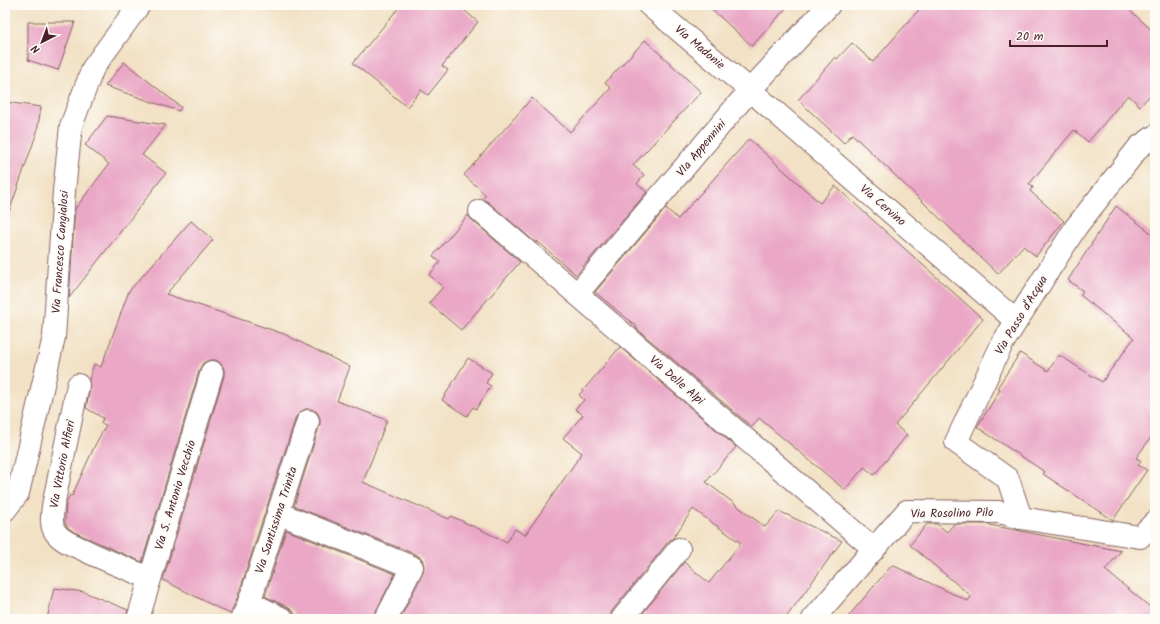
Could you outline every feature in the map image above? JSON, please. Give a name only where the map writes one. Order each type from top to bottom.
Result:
[{"type":"street","name":"Via Francesco Cangialosi","points":[[5,510],[18,493],[54,337],[64,191],[71,126],[93,68],[139,5]]},
{"type":"street","name":"Via Madonie","points":[[649,5],[750,90]]},
{"type":"street","name":"VIa Appennini","points":[[577,294],[750,90],[829,5]]},
{"type":"street","name":"Via Cervino","points":[[750,90],[1016,321]]},
{"type":"street","name":"Via Passo d'Acqua","points":[[1022,518],[1008,479],[956,442],[1002,344],[1076,227],[1139,147],[1155,136]]},
{"type":"street","name":"Via Delle Alpi","points":[[480,211],[874,549]]},
{"type":"street","name":"Via S. Antonio Vecchio","points":[[138,619],[212,372]]},
{"type":"street","name":"Via Vittorio Alfieri","points":[[78,385],[53,506],[52,520],[55,532],[61,538],[90,553],[150,578]]},
{"type":"street","name":"Via Santissima Trinita","points":[[245,611],[308,420]]},
{"type":"street","name":"Via Rosolino Pilo","points":[[813,619],[907,511],[999,512],[1022,518],[1140,537],[1155,522]]},
{"type":"street","points":[[278,513],[412,567],[386,619]]},
{"type":"street","points":[[622,619],[679,549]]},
{"type":"street","points":[[245,611],[282,619]]},
{"type":"building","points":[[401,5],[458,5],[478,22],[442,66],[448,70],[428,95],[421,90],[407,107],[353,63]]},
{"type":"building","points":[[707,5],[789,5],[752,46]]},
{"type":"building","points":[[923,5],[1124,5],[1155,33],[1155,90],[1140,106],[1128,95],[1088,142],[1074,130],[1029,184],[1033,187],[1030,191],[1064,221],[1036,256],[1023,246],[998,274],[852,134],[844,143],[798,100],[835,57],[837,59],[852,43],[873,62]]},
{"type":"building","points":[[28,22],[75,22],[58,70],[28,60]]},
{"type":"building","points":[[645,40],[701,92],[633,165],[644,175],[637,184],[647,192],[576,275],[537,241],[536,243],[488,202],[482,199],[486,195],[464,175],[532,98],[570,132],[611,88],[605,83]]},
{"type":"building","points":[[124,62],[181,107],[179,111],[105,86]]},
{"type":"building","points":[[5,102],[41,107],[37,132],[9,212],[5,212]]},
{"type":"building","points":[[107,116],[166,125],[142,155],[166,173],[69,298],[75,209],[109,164],[85,145]]},
{"type":"building","points":[[749,139],[820,203],[835,186],[983,319],[895,425],[907,435],[874,475],[864,467],[845,490],[759,418],[752,427],[595,292],[666,208],[678,219]]},
{"type":"building","points":[[1116,206],[1155,236],[1155,432],[1136,458],[1141,461],[1138,465],[1147,470],[1113,520],[1043,474],[1045,472],[977,427],[1000,390],[997,388],[1020,353],[1048,371],[1059,355],[1102,382],[1134,338],[1080,295],[1083,291],[1068,280]]},
{"type":"building","points":[[468,215],[520,262],[461,330],[429,303],[443,287],[429,275],[440,262],[433,256]]},
{"type":"building","points":[[191,221],[213,240],[166,294],[284,334],[350,367],[337,401],[387,420],[363,482],[449,519],[451,516],[507,542],[515,529],[525,535],[582,453],[563,438],[583,415],[575,409],[584,400],[579,395],[620,347],[736,447],[706,482],[765,527],[779,511],[842,541],[785,619],[638,619],[684,562],[709,583],[741,543],[693,509],[673,538],[612,611],[610,619],[400,619],[423,573],[424,566],[422,559],[417,555],[294,506],[320,424],[320,418],[317,412],[311,409],[306,409],[300,412],[296,417],[238,596],[230,614],[163,580],[224,376],[224,369],[216,360],[209,360],[203,363],[200,368],[142,562],[74,532],[67,527],[65,522],[66,503],[70,495],[72,496],[95,445],[106,425],[101,423],[103,418],[86,408],[90,388],[89,380],[94,364],[101,367],[129,291]]},
{"type":"building","points":[[468,358],[492,373],[486,383],[491,386],[476,409],[473,407],[467,416],[442,400]]},
{"type":"building","points":[[927,524],[937,524],[947,532],[954,524],[985,524],[1121,551],[1105,570],[1155,611],[1155,619],[846,619],[892,565],[968,601],[971,596],[910,545]]},
{"type":"building","points":[[286,530],[395,574],[375,613],[374,619],[295,619],[294,612],[289,608],[265,596]]},
{"type":"building","points":[[54,588],[84,592],[128,610],[126,619],[47,619]]}]
